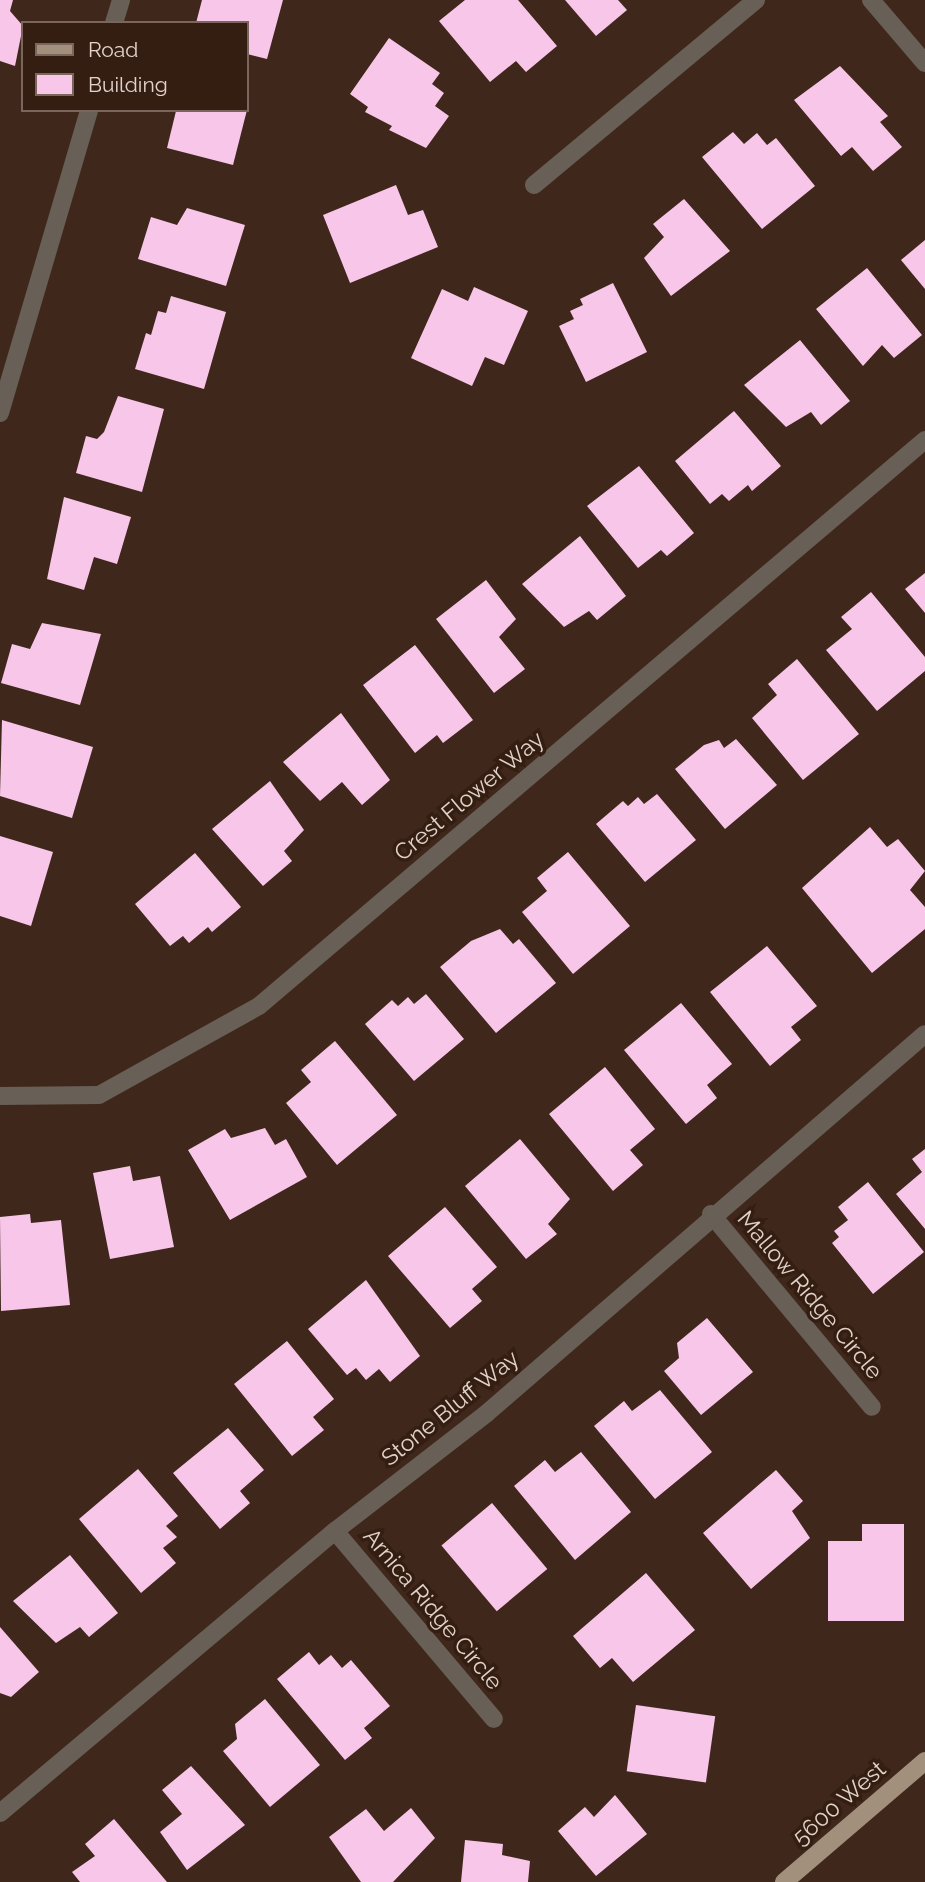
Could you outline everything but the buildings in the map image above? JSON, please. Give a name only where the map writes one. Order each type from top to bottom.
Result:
[{"type":"main road","name":"5600 West","points":[[785,1882],[925,1762]]},
{"type":"street","points":[[115,21],[121,0]]},
{"type":"street","points":[[534,185],[756,0]]},
{"type":"street","points":[[871,0],[925,63]]},
{"type":"street","points":[[0,413],[88,112]]},
{"type":"street","name":"Crest Flower Way","points":[[0,1096],[99,1095],[259,1006],[925,440]]},
{"type":"street","name":"Stone Bluff Way","points":[[0,1813],[335,1531],[487,1413],[711,1214],[925,1034]]},
{"type":"street","name":"Mallow Ridge Circle","points":[[711,1214],[872,1408]]},
{"type":"street","name":"Arnica Ridge Circle","points":[[335,1531],[494,1719]]}]
